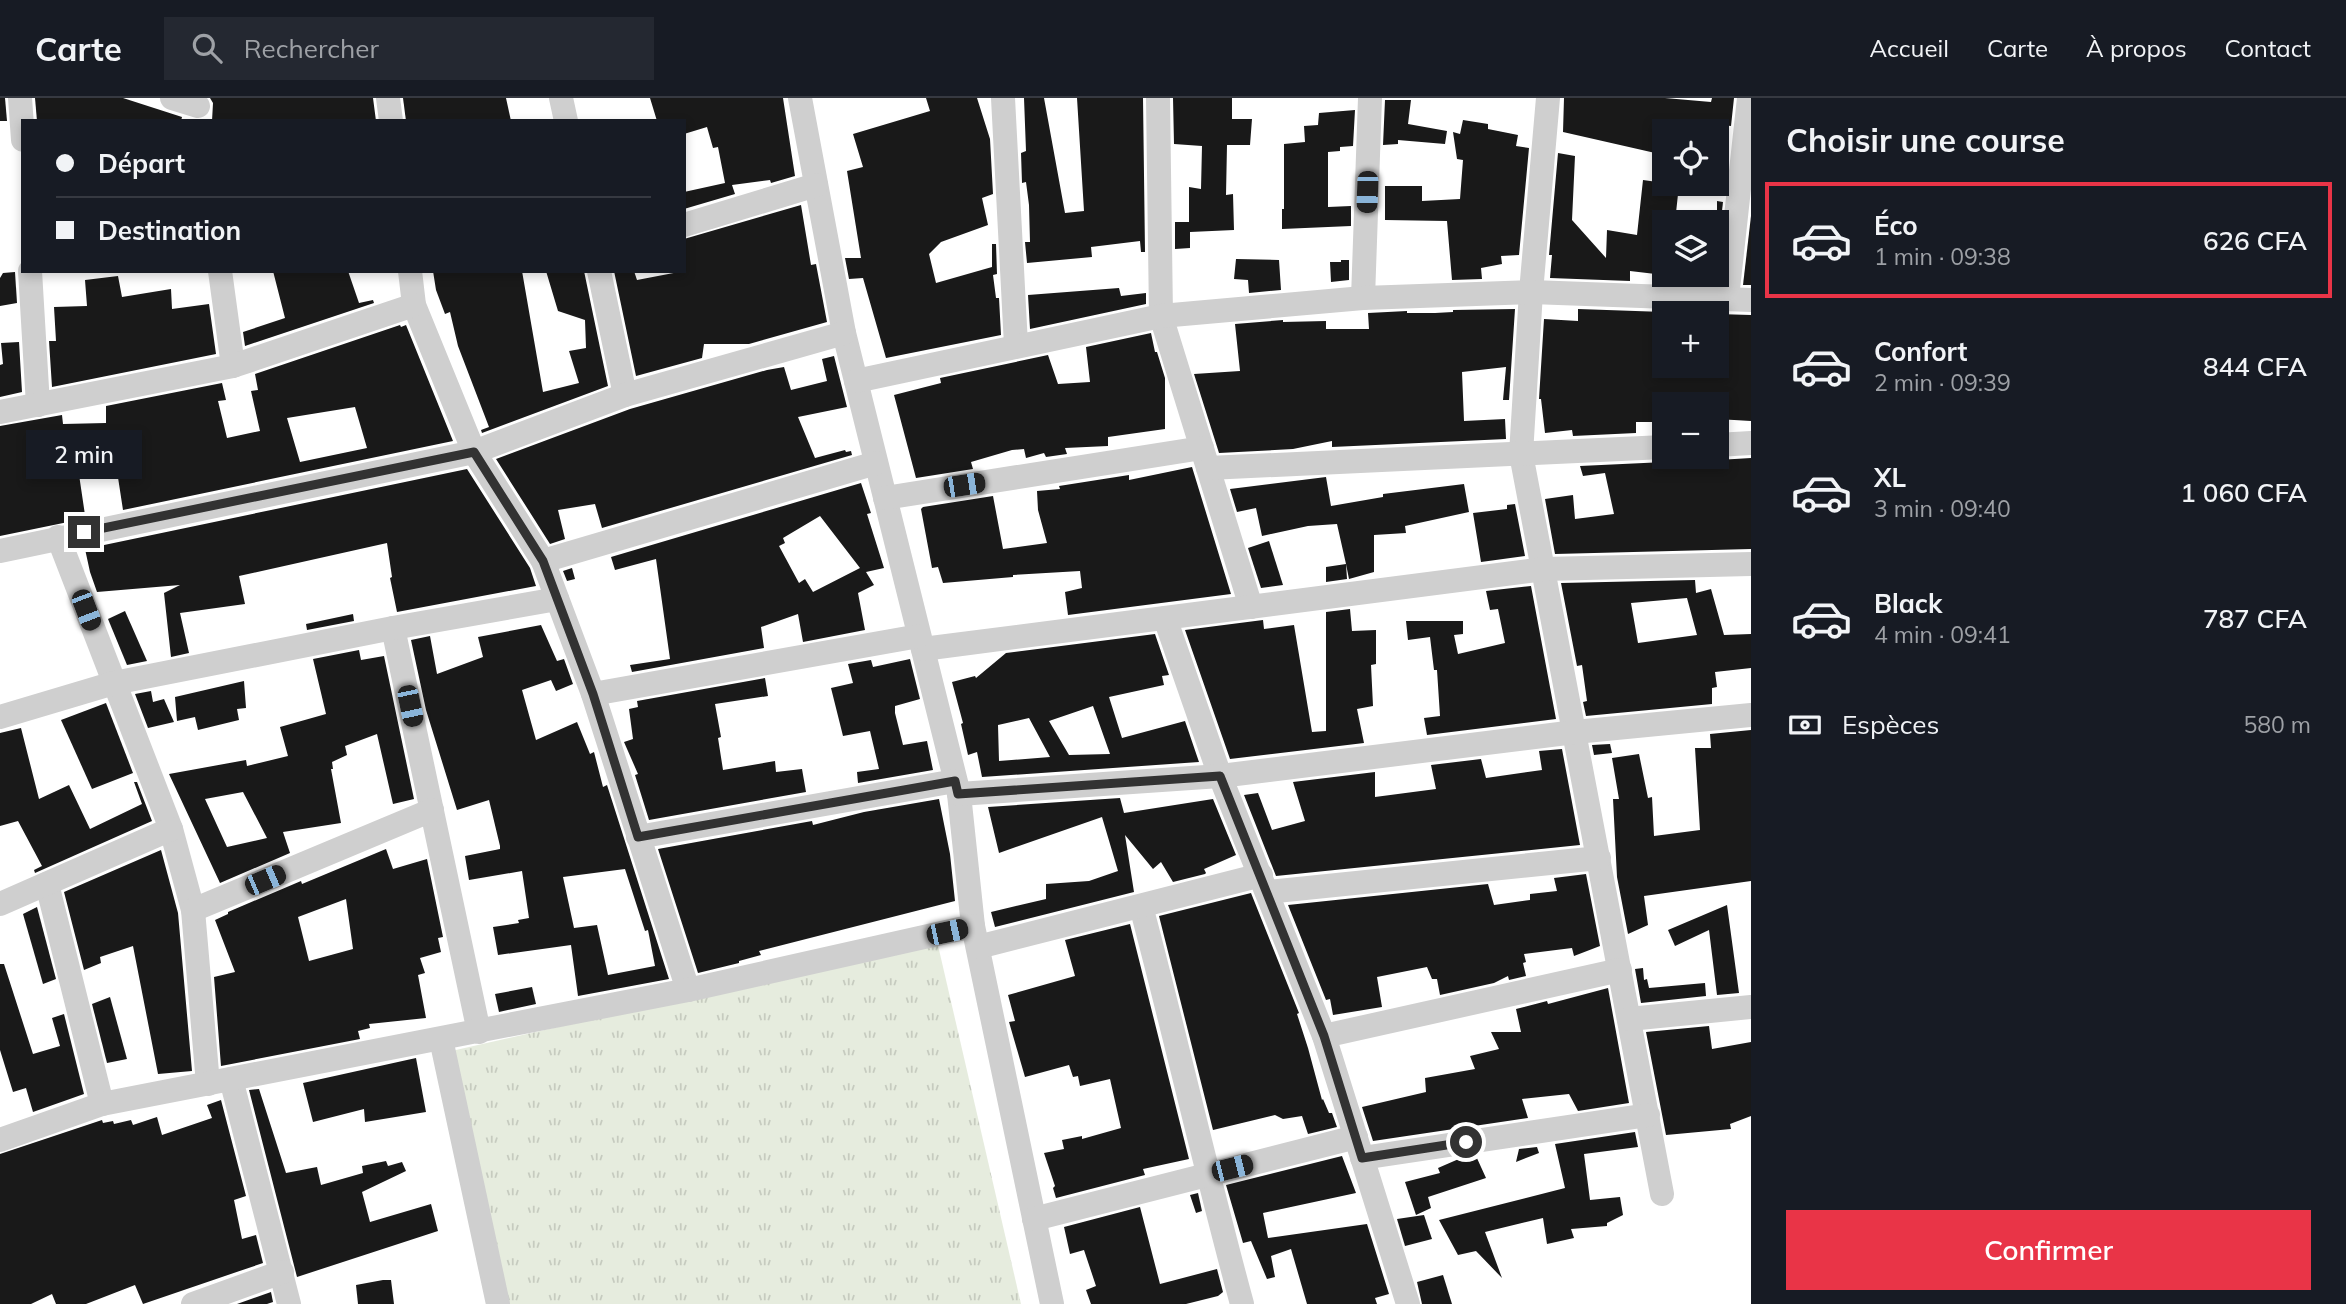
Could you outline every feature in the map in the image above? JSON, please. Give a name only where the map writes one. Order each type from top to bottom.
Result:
[{"type":"street","points":[[20,98],[22,119]]},
{"type":"street","points":[[172,98],[198,108]]},
{"type":"street","points":[[388,98],[391,119]]},
{"type":"street","points":[[561,98],[566,119]]},
{"type":"street","points":[[800,98],[844,333],[957,788],[976,937],[1052,1304]]},
{"type":"street","points":[[1003,98],[1016,345]]},
{"type":"street","points":[[1158,98],[1161,316],[1251,607]]},
{"type":"street","points":[[1363,298],[1370,98]]},
{"type":"street","points":[[1548,98],[1531,292],[1521,454],[1662,1194]]},
{"type":"street","points":[[856,381],[1161,316],[1363,298],[1531,292],[1739,299],[1749,98]]},
{"type":"street","points":[[686,224],[816,186]]},
{"type":"street","points":[[30,273],[38,405]]},
{"type":"street","points":[[220,273],[233,366]]},
{"type":"street","points":[[410,273],[414,305],[474,452],[543,561],[593,694],[688,990]]},
{"type":"street","points":[[598,273],[625,395]]},
{"type":"street","points":[[0,412],[233,366],[414,305]]},
{"type":"street","points":[[0,551],[474,452],[625,395],[844,333]]},
{"type":"street","points":[[1729,444],[1751,443]]},
{"type":"street","points":[[885,498],[1205,458],[1521,454],[1652,448]]},
{"type":"street","points":[[543,561],[876,463]]},
{"type":"street","points":[[58,537],[171,829],[193,910],[219,1081],[282,1272],[289,1304]]},
{"type":"street","points":[[593,694],[921,642],[1165,618],[1544,569],[1751,564]]},
{"type":"street","points":[[0,717],[114,683],[557,599]]},
{"type":"street","points":[[1165,618],[1220,776],[1324,1036],[1408,1304]]},
{"type":"street","points":[[393,628],[479,1032]]},
{"type":"street","points":[[638,837],[957,788],[1220,776],[1575,732],[1751,715]]},
{"type":"street","points":[[193,910],[432,810]]},
{"type":"street","points":[[0,904],[171,829]]},
{"type":"street","points":[[0,1140],[102,1104],[688,990],[1264,884],[1598,858]]},
{"type":"street","points":[[47,884],[102,1104]]},
{"type":"street","points":[[1141,906],[1242,1304]]},
{"type":"street","points":[[1324,1036],[1620,970]]},
{"type":"street","points":[[1629,1019],[1751,1007]]},
{"type":"street","points":[[440,1039],[498,1304]]},
{"type":"street","points":[[1034,1219],[1207,1174],[1359,1147],[1647,1115]]},
{"type":"street","points":[[192,1304],[282,1272]]},
{"type":"green space","points":[[937,941],[1021,1304],[505,1304],[447,1052]]},
{"type":"building","points":[[0,98],[5,98],[7,121],[0,121]]},
{"type":"building","points":[[35,98],[123,98],[182,117],[182,119],[37,119]]},
{"type":"building","points":[[210,98],[373,98],[376,119],[212,119],[213,103]]},
{"type":"building","points":[[403,98],[506,98],[511,119],[406,119]]},
{"type":"building","points":[[650,98],[783,98],[795,176],[771,183],[770,180],[732,185],[735,194],[686,208],[686,192],[725,183],[718,147],[713,148],[707,127],[686,133],[686,119],[656,119]]},
{"type":"building","points":[[926,98],[977,98],[990,139],[993,194],[982,198],[988,225],[941,242],[929,254],[936,283],[992,267],[992,244],[996,244],[997,274],[993,275],[996,298],[999,298],[1001,335],[886,358],[863,278],[849,279],[845,258],[861,258],[847,171],[863,167],[853,134],[930,111]]},
{"type":"building","points":[[1024,98],[1044,98],[1065,213],[1084,211],[1077,98],[1143,98],[1145,252],[1141,252],[1140,241],[1091,247],[1092,257],[1027,263],[1025,242],[1030,242],[1029,205],[1026,182],[1022,183],[1021,153],[1026,151]]},
{"type":"building","points":[[1173,98],[1232,98],[1232,119],[1252,119],[1250,145],[1227,145],[1226,195],[1233,194],[1234,230],[1190,232],[1190,248],[1175,249],[1175,222],[1189,222],[1189,187],[1201,189],[1202,146],[1174,144]]},
{"type":"building","points":[[1564,98],[1665,98],[1711,102],[1712,98],[1734,98],[1731,126],[1729,119],[1652,119],[1652,152],[1563,132]]},
{"type":"building","points":[[1385,100],[1411,100],[1408,124],[1447,131],[1445,144],[1398,140],[1398,144],[1383,145]]},
{"type":"building","points":[[1355,110],[1353,146],[1328,152],[1328,207],[1351,206],[1351,226],[1282,229],[1284,144],[1305,142],[1304,126],[1318,125],[1319,113]]},
{"type":"building","points":[[1463,120],[1488,124],[1488,129],[1518,135],[1516,146],[1529,148],[1519,255],[1501,256],[1502,264],[1481,268],[1482,279],[1452,280],[1447,221],[1385,220],[1385,186],[1422,186],[1422,201],[1460,199],[1463,160],[1457,159],[1453,132],[1460,134]]},
{"type":"building","points":[[1558,153],[1575,156],[1572,220],[1606,258],[1607,230],[1637,235],[1643,180],[1652,181],[1652,196],[1678,196],[1676,210],[1652,210],[1652,274],[1630,271],[1630,281],[1550,278],[1552,255],[1549,255]]},
{"type":"building","points":[[1717,201],[1723,202],[1722,210],[1717,210]]},
{"type":"building","points":[[801,205],[811,265],[816,264],[827,322],[749,344],[704,344],[702,358],[636,376],[614,273],[635,273],[637,280],[686,273],[686,238]]},
{"type":"building","points":[[1751,216],[1751,285],[1743,285]]},
{"type":"building","points":[[1236,259],[1279,260],[1281,290],[1249,293],[1248,280],[1234,279]]},
{"type":"building","points":[[1349,260],[1349,280],[1331,282],[1330,262]]},
{"type":"building","points":[[15,272],[17,303],[0,306],[0,278],[3,273]]},
{"type":"building","points":[[274,273],[349,273],[359,303],[373,300],[374,303],[245,346],[243,332],[285,318]]},
{"type":"building","points":[[433,273],[522,273],[543,392],[579,383],[569,351],[586,348],[585,320],[558,311],[547,273],[584,273],[608,386],[482,433],[481,430],[489,427],[458,346],[450,312],[445,314]]},
{"type":"building","points":[[118,276],[122,297],[171,289],[172,309],[209,304],[216,354],[52,387],[49,341],[56,341],[54,307],[87,306],[85,280]]},
{"type":"building","points":[[1119,288],[1121,296],[1146,293],[1146,304],[1030,329],[1028,295]]},
{"type":"building","points":[[1515,309],[1509,400],[1503,400],[1506,367],[1462,372],[1464,421],[1505,419],[1506,439],[1332,447],[1332,441],[1293,449],[1219,453],[1194,374],[1240,371],[1235,324],[1283,320],[1326,321],[1326,329],[1369,329],[1368,313]]},
{"type":"building","points":[[1578,309],[1652,312],[1652,378],[1729,378],[1729,314],[1751,315],[1751,421],[1729,420],[1729,392],[1652,392],[1652,422],[1636,422],[1636,433],[1573,436],[1572,430],[1545,433],[1539,399],[1544,319],[1578,321]]},
{"type":"building","points":[[406,325],[453,441],[123,510],[115,458],[77,461],[85,515],[73,518],[73,521],[0,536],[0,426],[62,415],[63,424],[106,423],[106,406],[222,383],[226,400],[218,401],[227,438],[260,431],[251,391],[258,390],[255,374]],"holes":[[[355,407],[367,448],[300,462],[287,418]]]},
{"type":"building","points":[[1151,333],[1165,378],[1165,429],[1108,437],[1108,446],[1065,448],[1067,454],[1046,457],[1044,453],[1026,458],[1024,449],[1012,450],[971,462],[973,469],[916,478],[894,395],[941,383],[940,378],[1048,355],[1058,384],[1090,382],[1086,347]]},
{"type":"building","points":[[19,342],[22,392],[0,397],[0,365],[3,364],[1,343]]},
{"type":"building","points":[[834,356],[847,407],[798,417],[815,458],[845,450],[851,451],[852,455],[602,528],[595,504],[558,510],[565,539],[550,544],[496,459],[630,409],[767,370],[784,367],[791,390],[827,381],[822,359]]},
{"type":"building","points":[[1751,458],[1751,549],[1555,554],[1545,499],[1573,495],[1575,519],[1614,514],[1605,473],[1583,476],[1580,466],[1652,463],[1652,469],[1729,469],[1729,459]]},
{"type":"building","points":[[1192,467],[1231,594],[1068,615],[1065,592],[1082,588],[1080,571],[943,583],[938,567],[932,568],[921,509],[923,507],[993,496],[1003,549],[1047,543],[1038,510],[1037,491],[1129,475],[1129,480]]},
{"type":"building","points":[[467,469],[530,568],[536,586],[397,612],[387,543],[239,576],[245,604],[180,613],[189,653],[171,657],[164,593],[180,585],[97,592],[90,572],[85,549]]},
{"type":"building","points":[[1326,477],[1331,506],[1383,497],[1383,494],[1464,484],[1469,512],[1405,526],[1406,533],[1374,535],[1374,572],[1349,579],[1337,524],[1308,526],[1262,536],[1256,508],[1237,512],[1230,489]]},
{"type":"building","points":[[861,483],[871,513],[867,514],[884,568],[866,572],[874,585],[858,593],[865,630],[803,642],[798,614],[761,627],[764,648],[632,672],[630,665],[670,659],[656,559],[615,570],[611,557]],"holes":[[[820,516],[860,568],[813,592],[805,579],[799,583],[779,546],[785,543],[783,538]]]},
{"type":"building","points":[[1515,504],[1525,556],[1481,562],[1473,513],[1507,509],[1507,505]]},
{"type":"building","points":[[1269,541],[1283,585],[1261,588],[1248,548]]},
{"type":"building","points":[[1346,564],[1347,579],[1326,582],[1326,567]]},
{"type":"building","points":[[572,568],[575,579],[567,581],[563,571]]},
{"type":"building","points":[[1695,580],[1696,593],[1711,589],[1724,635],[1751,634],[1751,668],[1715,672],[1717,687],[1712,688],[1712,704],[1586,716],[1583,702],[1587,701],[1582,665],[1577,666],[1561,583]],"holes":[[[1687,598],[1697,635],[1638,643],[1631,603]]]},
{"type":"building","points":[[1531,586],[1556,719],[1427,735],[1424,718],[1440,716],[1437,670],[1434,670],[1430,637],[1408,640],[1406,621],[1463,621],[1463,634],[1454,635],[1458,654],[1505,643],[1498,609],[1490,610],[1486,591]]},
{"type":"building","points":[[1350,609],[1352,631],[1376,630],[1376,664],[1371,665],[1373,706],[1357,709],[1364,743],[1230,759],[1185,630],[1263,620],[1264,629],[1294,625],[1312,732],[1326,731],[1326,612]]},
{"type":"building","points":[[125,611],[147,661],[127,665],[108,619]]},
{"type":"building","points":[[353,614],[354,621],[307,630],[306,624]]},
{"type":"building","points":[[541,625],[557,661],[564,659],[573,684],[556,691],[551,680],[522,690],[536,740],[577,722],[590,754],[594,752],[603,787],[607,785],[669,979],[578,996],[571,945],[498,955],[493,927],[519,923],[518,920],[529,918],[522,871],[469,880],[465,856],[500,849],[489,800],[457,810],[426,710],[411,640],[430,636],[437,674],[483,657],[478,637]],"holes":[[[625,869],[645,931],[648,930],[655,966],[608,975],[597,925],[574,928],[563,877]]]},
{"type":"building","points":[[1155,634],[1169,675],[1162,676],[1164,685],[1109,697],[1122,738],[1185,721],[1199,762],[982,777],[977,752],[968,755],[952,682],[975,676],[976,678],[1006,653]],"holes":[[[1093,706],[1110,754],[1069,755],[1049,721]],[[1029,718],[1050,757],[999,761],[998,725]]]},
{"type":"building","points":[[359,650],[361,660],[384,656],[414,799],[393,804],[377,734],[345,746],[347,755],[332,762],[331,769],[341,823],[283,832],[290,853],[220,883],[169,774],[246,760],[247,766],[288,756],[280,727],[326,714],[313,659]],"holes":[[[243,792],[267,838],[227,847],[205,799]]]},
{"type":"building","points":[[910,659],[920,699],[895,706],[895,713],[903,745],[927,741],[933,770],[858,783],[857,772],[879,769],[870,731],[843,736],[831,688],[853,683],[848,664],[871,660],[873,667]]},
{"type":"building","points":[[765,678],[768,696],[715,704],[723,770],[775,761],[776,772],[802,769],[806,792],[649,820],[635,775],[638,774],[624,742],[633,739],[629,709],[638,707],[637,701]]},
{"type":"building","points":[[244,681],[246,708],[237,709],[239,720],[198,730],[195,717],[177,721],[175,697]]},
{"type":"building","points":[[151,691],[153,702],[164,699],[174,722],[148,728],[135,694]]},
{"type":"building","points":[[106,703],[133,773],[92,789],[61,720]]},
{"type":"building","points":[[21,728],[39,799],[69,785],[90,829],[142,804],[134,782],[137,782],[152,821],[35,873],[34,870],[42,866],[18,821],[0,826],[0,733]]},
{"type":"building","points":[[1751,730],[1751,881],[1644,896],[1648,925],[1628,934],[1617,877],[1613,799],[1619,799],[1612,758],[1639,754],[1648,798],[1652,797],[1654,836],[1700,830],[1695,748],[1711,748],[1710,734]]},
{"type":"building","points":[[1610,744],[1612,753],[1594,755],[1592,745]]},
{"type":"building","points":[[1562,749],[1580,845],[1276,876],[1244,795],[1258,793],[1272,830],[1305,821],[1293,782],[1375,772],[1375,797],[1436,789],[1431,765],[1481,759],[1486,778],[1542,770],[1539,751]]},
{"type":"building","points":[[1120,798],[1124,813],[1213,799],[1236,855],[1204,869],[1205,874],[1173,882],[1161,862],[1153,869],[1125,835],[1134,892],[995,927],[991,912],[1046,899],[1046,884],[1089,881],[1118,871],[1102,817],[999,853],[988,807]]},
{"type":"building","points":[[939,799],[950,854],[955,901],[759,951],[761,955],[739,963],[698,973],[658,849],[812,821],[813,825],[864,812]]},
{"type":"building","points":[[386,849],[393,869],[427,859],[443,937],[438,938],[441,952],[420,958],[425,973],[418,975],[426,1018],[369,1024],[370,1028],[358,1031],[360,1039],[221,1066],[214,977],[235,972],[215,920],[301,881],[302,884]],"holes":[[[346,899],[353,949],[309,961],[298,917]]]},
{"type":"building","points":[[161,850],[178,913],[192,1071],[158,1074],[133,946],[100,957],[101,963],[84,970],[64,892]]},
{"type":"building","points":[[1586,874],[1600,946],[1574,956],[1572,948],[1524,954],[1526,976],[1509,980],[1508,976],[1494,983],[1440,995],[1437,979],[1432,979],[1427,967],[1377,977],[1382,1007],[1333,1015],[1330,999],[1326,1000],[1288,905],[1488,884],[1494,905],[1530,900],[1530,894],[1557,891],[1554,878]]},
{"type":"building","points":[[1251,893],[1299,1013],[1297,1014],[1322,1100],[1329,1113],[1332,1113],[1337,1127],[1308,1134],[1302,1116],[1283,1119],[1275,1115],[1213,1130],[1159,916]]},
{"type":"building","points":[[1727,905],[1739,993],[1717,995],[1709,930],[1675,946],[1668,930]]},
{"type":"building","points":[[37,907],[56,979],[43,984],[23,914]]},
{"type":"building","points":[[1130,924],[1189,1159],[1143,1169],[1145,1175],[1056,1198],[1053,1188],[1055,1186],[1044,1153],[1064,1149],[1062,1140],[1082,1136],[1082,1139],[1121,1128],[1110,1079],[1080,1086],[1078,1076],[1073,1077],[1069,1065],[1025,1077],[1009,1022],[1015,1021],[1008,995],[1075,976],[1065,940]]},
{"type":"building","points":[[0,964],[4,964],[33,1054],[60,1046],[52,1018],[64,1014],[84,1094],[33,1112],[26,1088],[13,1092],[0,1050]]},
{"type":"building","points":[[1643,968],[1644,980],[1647,979],[1649,988],[1705,983],[1706,996],[1641,1003],[1635,969]]},
{"type":"building","points":[[532,987],[536,1004],[499,1012],[495,994]]},
{"type":"building","points":[[1608,988],[1629,1103],[1578,1111],[1569,1094],[1522,1099],[1528,1118],[1373,1141],[1362,1107],[1426,1092],[1425,1078],[1475,1069],[1470,1056],[1499,1049],[1491,1032],[1521,1032],[1516,1009],[1547,1001],[1548,1004]]},
{"type":"building","points":[[110,997],[127,1059],[107,1063],[92,1004]]},
{"type":"building","points":[[1709,1026],[1712,1049],[1751,1042],[1751,1116],[1730,1124],[1731,1129],[1666,1135],[1646,1032]]},
{"type":"building","points":[[416,1058],[426,1112],[365,1122],[364,1109],[313,1122],[303,1083]]},
{"type":"building","points":[[259,1089],[286,1173],[317,1167],[321,1185],[363,1173],[362,1166],[386,1161],[388,1166],[402,1162],[406,1171],[362,1192],[370,1222],[431,1204],[438,1231],[297,1277],[249,1090]]},
{"type":"building","points":[[221,1100],[246,1196],[234,1200],[242,1239],[256,1235],[263,1263],[143,1304],[135,1285],[86,1304],[56,1304],[52,1294],[31,1304],[0,1304],[0,1154],[102,1120],[103,1123],[113,1121],[114,1124],[131,1120],[133,1125],[157,1117],[162,1135],[212,1118],[207,1105]]},
{"type":"building","points":[[1635,1132],[1638,1147],[1584,1154],[1590,1200],[1620,1197],[1623,1215],[1607,1223],[1607,1226],[1571,1229],[1574,1238],[1547,1244],[1543,1218],[1485,1232],[1502,1278],[1476,1251],[1458,1255],[1439,1220],[1565,1188],[1555,1144]]},
{"type":"building","points":[[1537,1147],[1539,1153],[1516,1162],[1519,1149]]},
{"type":"building","points":[[1342,1156],[1356,1193],[1263,1213],[1268,1238],[1367,1224],[1389,1294],[1375,1298],[1377,1304],[1307,1304],[1291,1249],[1271,1256],[1275,1277],[1267,1279],[1251,1241],[1243,1243],[1226,1185]]},
{"type":"building","points":[[1476,1156],[1486,1178],[1428,1197],[1431,1208],[1416,1215],[1405,1182],[1440,1173],[1438,1168],[1461,1158]]},
{"type":"building","points":[[1198,1193],[1202,1211],[1196,1213],[1190,1195]]},
{"type":"building","points":[[1140,1207],[1160,1284],[1217,1269],[1223,1292],[1218,1296],[1186,1304],[1091,1304],[1086,1290],[1096,1286],[1084,1250],[1070,1254],[1064,1227]]},
{"type":"building","points":[[1424,1215],[1432,1239],[1405,1246],[1397,1219]]},
{"type":"building","points":[[1443,1275],[1452,1304],[1422,1304],[1417,1282]]},
{"type":"building","points":[[391,1280],[394,1304],[358,1304],[356,1285]]},
{"type":"building","points":[[271,1292],[273,1302],[237,1304]]},
{"type":"route","points":[[84,532],[474,452],[543,561],[593,694],[638,837],[955,781],[958,794],[1220,776],[1324,1036],[1362,1158],[1466,1142]]}]
